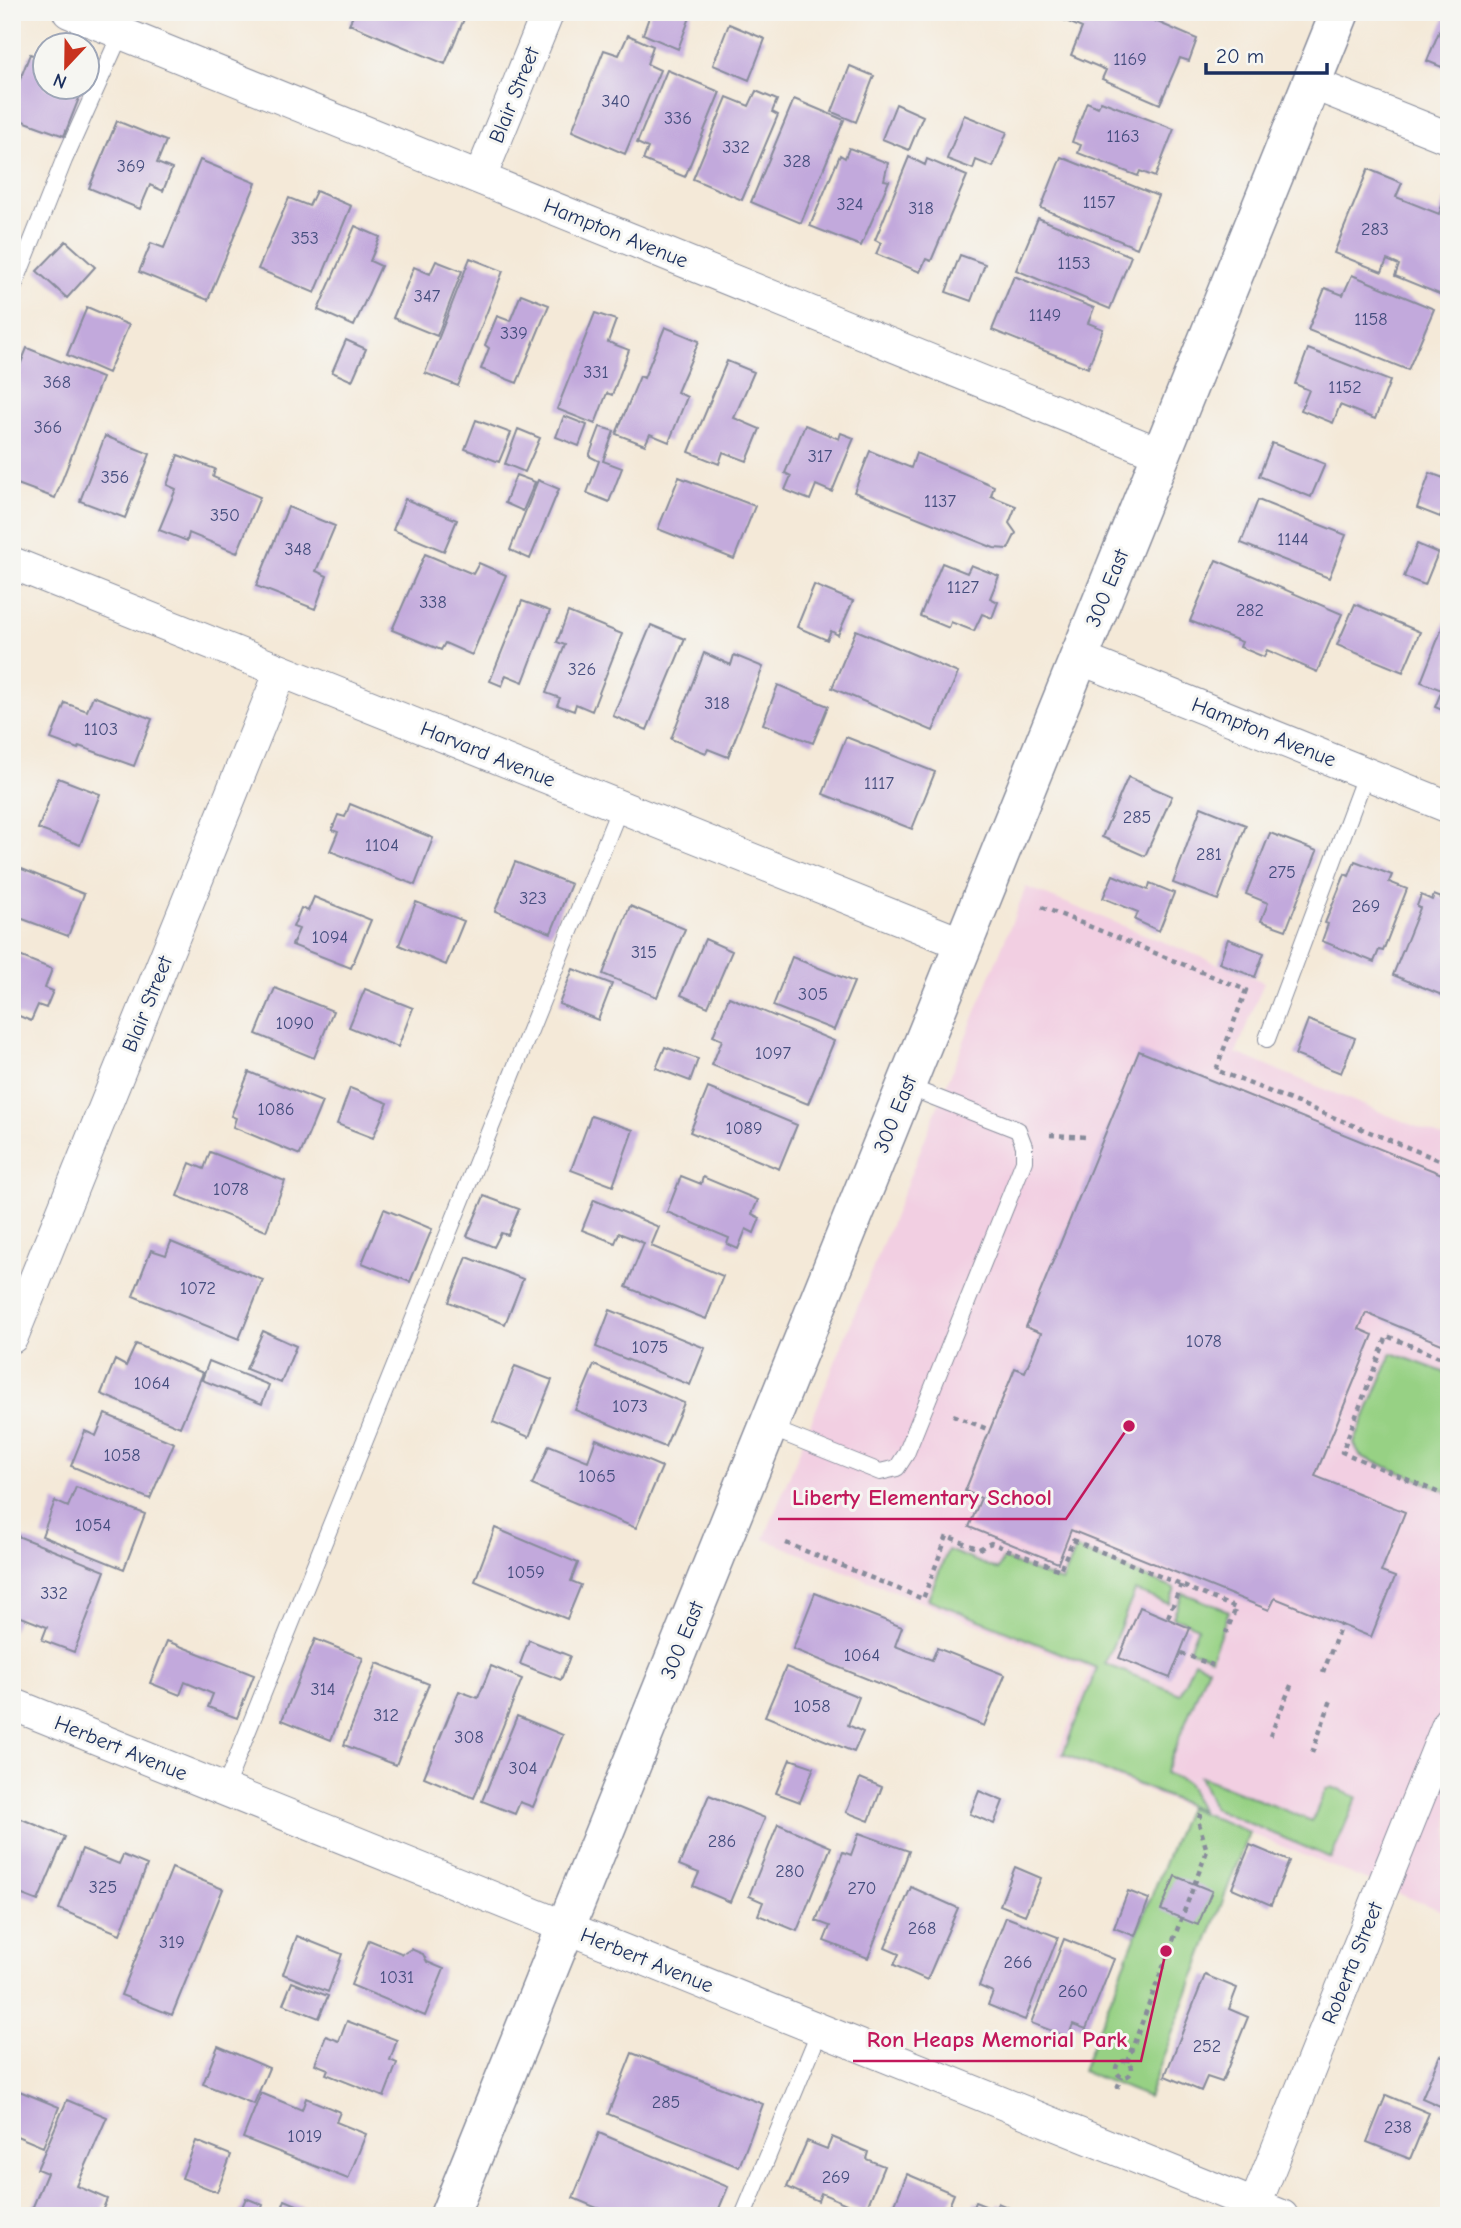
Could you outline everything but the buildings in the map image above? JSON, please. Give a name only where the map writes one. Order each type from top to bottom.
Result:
[{"type":"street","name":"Hampton Avenue","points":[[69,12],[1161,454]]},
{"type":"street","name":"Blair Street","points":[[480,178],[548,12]]},
{"type":"street","name":"300 East","points":[[449,2216],[1340,12]]},
{"type":"street","points":[[1311,83],[1449,138]]},
{"type":"street","name":"Harvard Avenue","points":[[12,563],[963,944]]},
{"type":"street","name":"Hampton Avenue","points":[[1079,658],[1449,807]]},
{"type":"street","name":"Blair Street","points":[[12,1337],[281,671]]},
{"type":"street","name":"Herbert Avenue","points":[[12,1704],[1268,2210]]},
{"type":"street","name":"Roberta Street","points":[[1268,2210],[1449,1722]]},
{"type":"lane","points":[[12,291],[64,160],[121,33]]},
{"type":"lane","points":[[1267,1039],[1366,774]]},
{"type":"lane","points":[[224,1790],[620,807]]},
{"type":"lane","points":[[768,1427],[880,1472],[897,1468],[926,1405],[1024,1161],[1024,1146],[1018,1130],[906,1086]]},
{"type":"lane","points":[[743,2216],[820,2030]]},
{"type":"path","points":[[1449,1361],[1388,1336],[1342,1452],[1449,1497]]},
{"type":"path","points":[[926,1405],[987,1429]]},
{"type":"path","points":[[786,1543],[923,1599],[947,1536],[979,1549],[991,1544],[1060,1570],[1073,1540],[1236,1608],[1226,1633]]},
{"type":"path","points":[[1168,1617],[1181,1585]]},
{"type":"path","points":[[1323,1672],[1341,1625]]},
{"type":"path","points":[[1181,1653],[1213,1665]]},
{"type":"path","points":[[1270,1736],[1292,1683]]},
{"type":"path","points":[[1312,1753],[1331,1700]]},
{"type":"path","points":[[1127,2062],[1207,1851],[1198,1820],[1203,1809]]},
{"type":"path","points":[[1121,2062],[1127,2062],[1132,2067],[1132,2072],[1122,2077],[1117,2068],[1121,2062]]},
{"type":"path","points":[[1117,2088],[1122,2077]]},
{"type":"shaded area","points":[[1026,887],[1264,982],[1236,1053],[1449,1140],[1449,1914],[1057,1755],[1091,1670],[764,1539]]},
{"type":"green space","points":[[1392,1353],[1449,1374],[1449,1492],[1360,1456],[1354,1443]]},
{"type":"green space","points":[[1076,1549],[1175,1589],[1169,1604],[1135,1591],[1105,1664],[1180,1694],[1194,1661],[1208,1667],[1165,1773],[1187,1782],[1200,1810],[1063,1754],[1097,1668],[928,1599],[948,1550],[998,1570],[1003,1559],[1062,1582]]},
{"type":"green space","points":[[1183,1593],[1229,1611],[1211,1658],[1189,1649],[1198,1627],[1173,1617]]},
{"type":"green space","points":[[1199,1776],[1312,1821],[1326,1789],[1331,1787],[1357,1797],[1331,1858],[1213,1808]]},
{"type":"green space","points":[[1187,1807],[1249,1832],[1148,2097],[1082,2071]]},
{"type":"place","name":"Liberty Elementary School","points":[[1129,1426]]},
{"type":"place","name":"Ron Heaps Memorial Park","points":[[1166,1951]]}]
